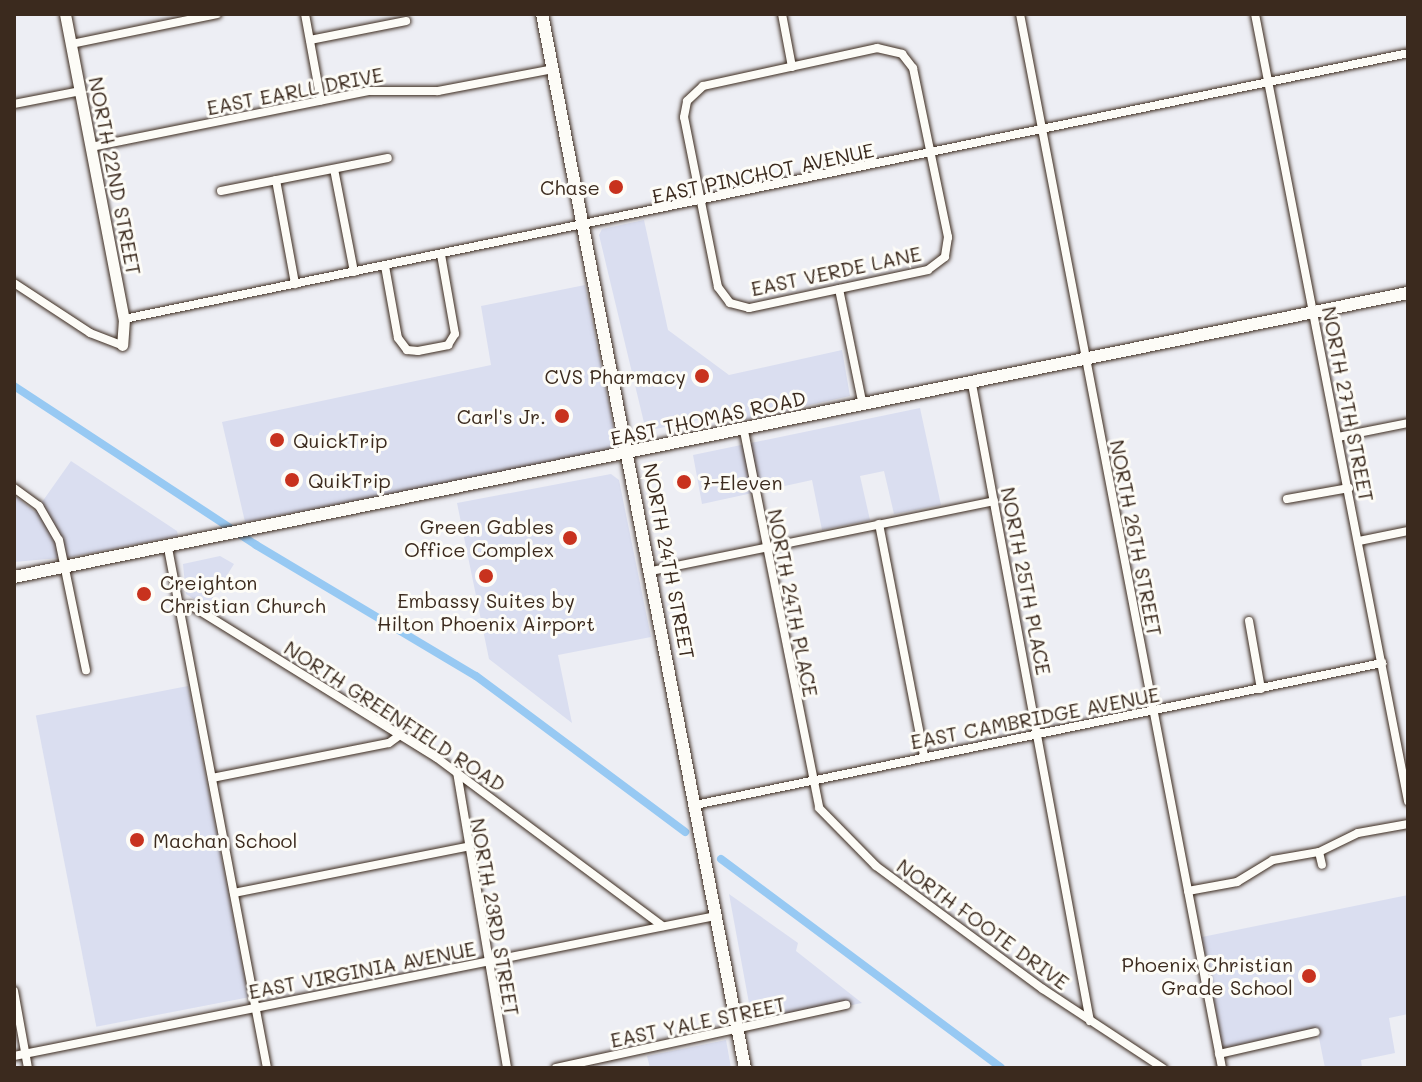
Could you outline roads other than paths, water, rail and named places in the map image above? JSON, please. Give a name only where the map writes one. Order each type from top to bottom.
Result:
[{"type":"main road","name":"NORTH 24TH STREET","points":[[542,14],[745,1068]]},
{"type":"main road","name":"EAST THOMAS ROAD","points":[[14,577],[628,455],[1408,293]]},
{"type":"street","name":"NORTH 22ND STREET","points":[[65,14],[124,319],[122,345]]},
{"type":"street","points":[[71,44],[217,14]]},
{"type":"street","points":[[305,14],[321,101]]},
{"type":"street","points":[[782,14],[792,67]]},
{"type":"street","name":"NORTH 26TH STREET","points":[[1020,14],[1222,1068]]},
{"type":"street","name":"NORTH 27TH STREET","points":[[1255,14],[1406,777],[1408,801]]},
{"type":"street","points":[[310,40],[406,21]]},
{"type":"street","points":[[701,202],[684,117],[691,94],[703,86],[877,48],[902,54],[913,68],[931,154]]},
{"type":"street","name":"EAST PINCHOT AVENUE","points":[[124,319],[584,227],[1408,53]]},
{"type":"street","name":"EAST EARLL DRIVE","points":[[91,147],[384,89],[450,90],[553,69]]},
{"type":"street","points":[[14,104],[81,91]]},
{"type":"street","name":"EAST VERDE LANE","points":[[701,202],[718,287],[730,303],[749,308],[928,270],[945,257],[948,237],[931,154]]},
{"type":"street","points":[[221,191],[388,158]]},
{"type":"street","points":[[334,169],[354,272]]},
{"type":"street","points":[[276,180],[295,284]]},
{"type":"street","points":[[385,266],[398,338],[407,350],[418,351],[448,345],[455,334],[441,255]]},
{"type":"street","points":[[14,283],[90,333],[122,345]]},
{"type":"street","points":[[839,289],[863,407]]},
{"type":"street","name":"NORTH 25TH PLACE","points":[[972,384],[1090,1021]]},
{"type":"street","points":[[1338,437],[1408,423]]},
{"type":"street","name":"NORTH 24TH PLACE","points":[[744,431],[811,780]]},
{"type":"street","points":[[14,488],[48,517],[66,567],[86,670]]},
{"type":"street","points":[[1287,499],[1349,488]]},
{"type":"street","points":[[651,571],[994,501]]},
{"type":"street","points":[[879,524],[924,756]]},
{"type":"street","points":[[1359,541],[1408,531]]},
{"type":"street","points":[[168,548],[267,1068]]},
{"type":"street","name":"NORTH GREENFIELD ROAD","points":[[179,607],[192,606],[457,772],[662,926]]},
{"type":"street","points":[[1249,621],[1261,689]]},
{"type":"street","name":"EAST CAMBRIDGE AVENUE","points":[[695,805],[1382,663]]},
{"type":"street","points":[[212,778],[389,743],[400,735]]},
{"type":"street","points":[[1397,741],[1408,739]]},
{"type":"street","name":"NORTH 23RD STREET","points":[[457,772],[466,847],[507,1068]]},
{"type":"street","name":"NORTH FOOTE DRIVE","points":[[811,780],[819,808],[864,856],[1090,1021],[1163,1068]]},
{"type":"street","points":[[1188,891],[1244,879],[1270,855],[1319,852],[1358,833],[1408,824]]},
{"type":"street","points":[[234,893],[466,847]]},
{"type":"street","points":[[1319,852],[1322,865]]},
{"type":"street","name":"EAST VIRGINIA AVENUE","points":[[14,1056],[716,916]]},
{"type":"street","points":[[14,991],[28,1068]]},
{"type":"street","name":"EAST YALE STREET","points":[[556,1068],[738,1031],[846,1005]]},
{"type":"street","points":[[1219,1054],[1316,1032]]},
{"type":"waterway","points":[[14,386],[256,545],[476,676],[685,832]]},
{"type":"waterway","points":[[721,859],[1001,1068]]},
{"type":"place","name":"Chase","points":[[616,187]]},
{"type":"place","name":"CVS Pharmacy","points":[[702,376]]},
{"type":"place","name":"Carl's Jr.","points":[[562,416]]},
{"type":"place","name":"QuickTrip","points":[[277,440]]},
{"type":"place","name":"QuikTrip","points":[[292,480]]},
{"type":"place","name":"7-Eleven","points":[[684,482]]},
{"type":"place","name":"Green Gables Office Complex","points":[[570,538]]},
{"type":"place","name":"Embassy Suites by Hilton Phoenix Airport","points":[[486,576]]},
{"type":"place","name":"Creighton Christian Church","points":[[144,594]]},
{"type":"place","name":"Machan School","points":[[137,840]]},
{"type":"place","name":"Phoenix Christian Grade School","points":[[1309,976]]}]
